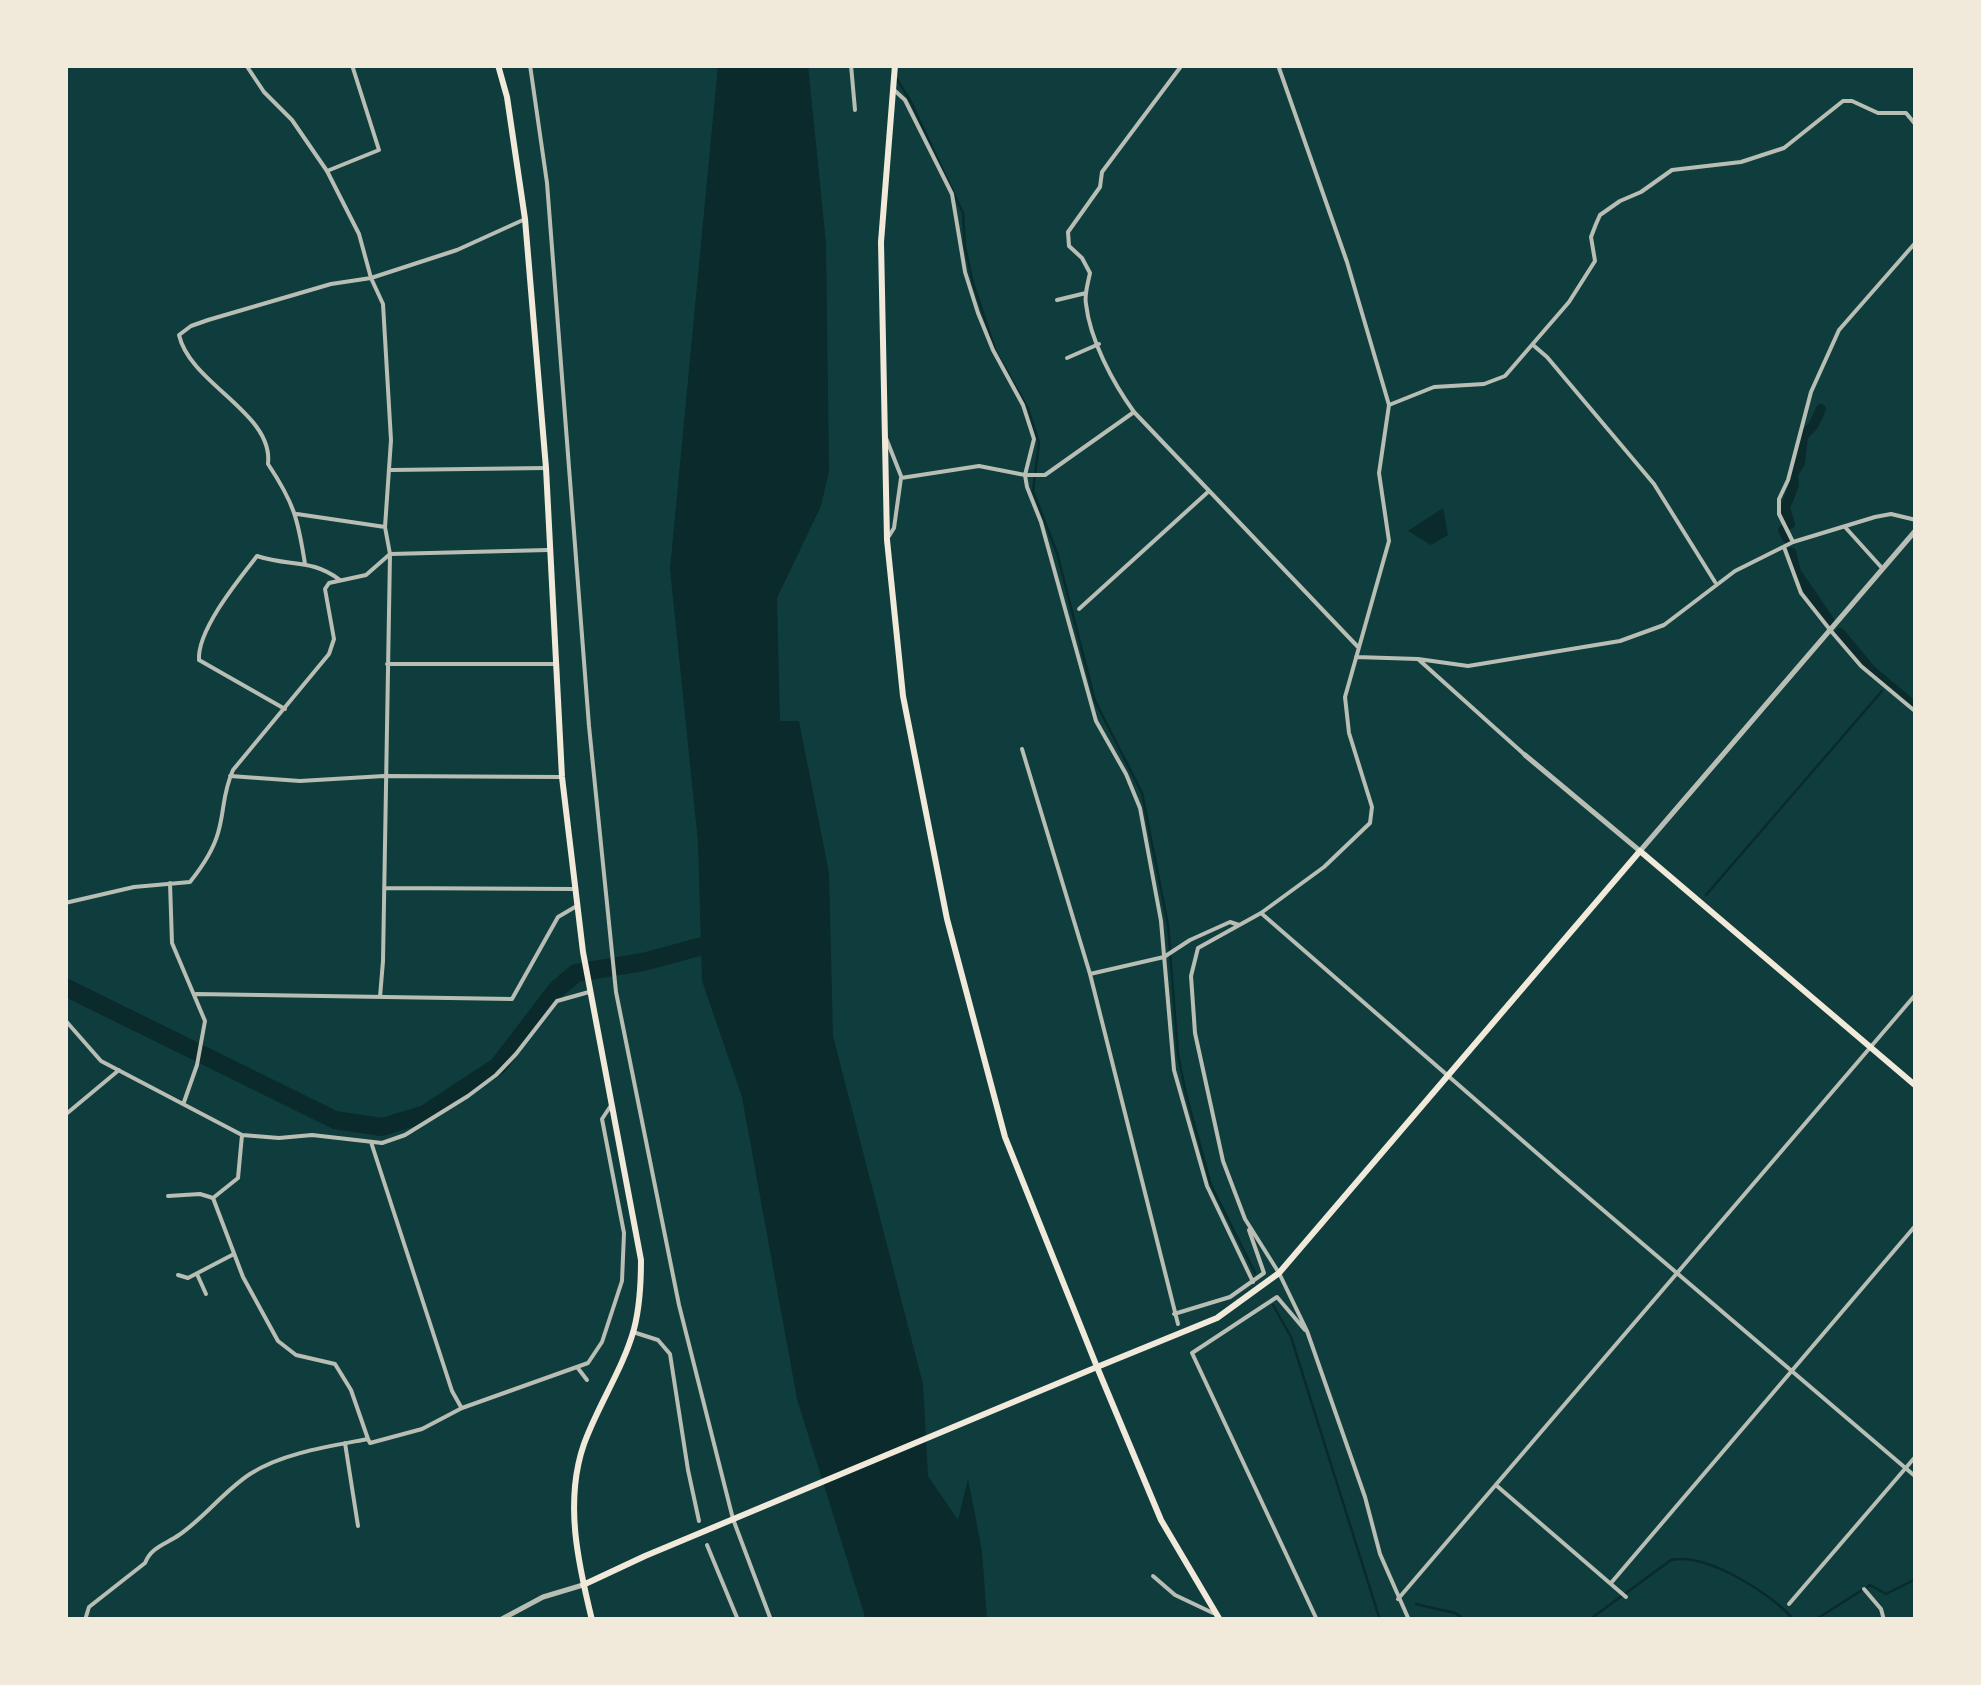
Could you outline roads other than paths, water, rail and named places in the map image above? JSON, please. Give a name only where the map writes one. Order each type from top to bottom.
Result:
[{"type":"main road","points":[[498,65],[507,98],[525,219],[546,468],[562,777],[586,977],[641,1260],[633,1332],[583,1446],[574,1510],[583,1584],[592,1620]]},
{"type":"main road","points":[[895,66],[881,242],[887,540],[903,696],[947,919],[1005,1136],[1162,1520],[1219,1618]]},
{"type":"main road","points":[[583,1584],[1217,1318],[1279,1273],[1640,850],[1916,1086]]},
{"type":"street","points":[[246,65],[264,92],[292,120],[327,171],[359,234],[370,278],[383,304],[391,470],[386,526],[390,554],[380,997]]},
{"type":"street","points":[[327,171],[379,150],[352,65]]},
{"type":"street","points":[[530,65],[549,201],[594,780],[615,977],[633,1088],[679,1305],[733,1519],[771,1620]]},
{"type":"street","points":[[851,65],[855,110]]},
{"type":"street","points":[[1182,65],[1102,172],[1100,186],[1068,232],[1069,246],[1090,273],[1085,302],[1121,394],[1134,412],[1358,647]]},
{"type":"street","points":[[1174,1314],[1230,1297],[1264,1273],[1213,1123],[1196,1034],[1190,976],[1198,948],[1261,913],[1324,868],[1370,823],[1368,788],[1346,717],[1344,697],[1388,541],[1379,473],[1389,405],[1347,262],[1278,65]]},
{"type":"street","points":[[893,86],[905,100],[952,194],[964,272],[993,350],[1023,404],[1034,439],[1025,475],[1096,721],[1140,808],[1164,957],[1174,1070],[1207,1186],[1252,1282]]},
{"type":"street","points":[[1389,405],[1434,388],[1484,384],[1505,376],[1569,302],[1595,261],[1591,238],[1600,215],[1672,170],[1741,162],[1784,148],[1843,101],[1878,113],[1906,113],[1916,125]]},
{"type":"street","points":[[305,564],[297,514],[268,464],[270,452],[252,422],[187,356],[180,336],[191,326],[208,320],[331,284],[370,278],[457,250],[525,219]]},
{"type":"street","points":[[1793,542],[1779,514],[1779,499],[1788,480],[1811,392],[1839,330],[1916,242]]},
{"type":"street","points":[[1057,300],[1086,293]]},
{"type":"street","points":[[1067,358],[1099,344]]},
{"type":"street","points":[[1532,346],[1547,357],[1654,484],[1716,584]]},
{"type":"street","points":[[902,478],[978,466],[1038,476],[1061,466],[1134,412]]},
{"type":"street","points":[[884,434],[902,478],[894,528],[887,540]]},
{"type":"street","points":[[391,470],[546,468]]},
{"type":"street","points":[[1079,609],[1209,491]]},
{"type":"street","points":[[297,514],[386,526]]},
{"type":"street","points":[[1356,657],[1468,666],[1620,641],[1664,624],[1716,584],[1793,542],[1890,514],[1916,520]]},
{"type":"street","points":[[1846,527],[1883,569]]},
{"type":"street","points":[[1418,659],[1640,850],[1916,530]]},
{"type":"street","points":[[1784,547],[1801,592],[1831,631],[1861,666],[1916,712]]},
{"type":"street","points":[[65,902],[134,886],[190,882],[218,836],[224,789],[230,776],[329,654],[334,639],[325,590],[329,583],[366,576],[390,554],[548,550]]},
{"type":"street","points":[[285,709],[199,660],[198,653],[232,588],[257,556],[321,566],[340,580]]},
{"type":"street","points":[[388,664],[555,664]]},
{"type":"street","points":[[1022,749],[1090,974],[1178,1324]]},
{"type":"street","points":[[230,776],[300,780],[384,776],[562,777]]},
{"type":"street","points":[[170,884],[172,942],[204,1020],[197,1065],[184,1102]]},
{"type":"street","points":[[384,888],[577,889]]},
{"type":"street","points":[[196,994],[512,1000],[558,918],[579,904]]},
{"type":"street","points":[[1261,913],[1916,1477]]},
{"type":"street","points":[[1090,974],[1164,957],[1230,922],[1239,925]]},
{"type":"street","points":[[65,1020],[93,1055],[242,1136],[278,1138],[312,1134],[382,1143],[406,1135],[468,1096],[516,1054],[556,1001],[589,992]]},
{"type":"street","points":[[1398,1599],[1916,994]]},
{"type":"street","points":[[65,1115],[119,1070]]},
{"type":"street","points":[[212,1198],[234,1254],[278,1340],[296,1355],[336,1364],[351,1390],[370,1443],[391,1440],[462,1408],[588,1363],[602,1342],[622,1281],[624,1233],[602,1119],[610,1107]]},
{"type":"street","points":[[212,1198],[238,1178],[242,1136]]},
{"type":"street","points":[[371,1142],[452,1390],[462,1408]]},
{"type":"street","points":[[168,1196],[200,1194],[212,1198]]},
{"type":"street","points":[[1245,1219],[1279,1273],[1307,1331],[1365,1497],[1380,1554],[1409,1620]]},
{"type":"street","points":[[1611,1583],[1916,1224]]},
{"type":"street","points":[[178,1275],[188,1278],[234,1254]]},
{"type":"street","points":[[198,1274],[206,1294]]},
{"type":"street","points":[[1307,1331],[1277,1297],[1192,1354],[1317,1620]]},
{"type":"street","points":[[633,1332],[658,1340],[670,1354],[700,1521]]},
{"type":"street","points":[[577,1367],[586,1380]]},
{"type":"street","points":[[85,1620],[89,1607],[145,1563],[149,1552],[179,1536],[251,1473],[293,1457],[368,1438]]},
{"type":"street","points":[[345,1444],[358,1526]]},
{"type":"street","points":[[1789,1604],[1916,1456]]},
{"type":"street","points":[[1496,1485],[1626,1597]]},
{"type":"street","points":[[708,1545],[738,1620]]},
{"type":"street","points":[[1153,1576],[1176,1595],[1219,1618]]},
{"type":"street","points":[[500,1620],[544,1597],[583,1584]]},
{"type":"street","points":[[1864,1589],[1881,1609],[1884,1620]]},
{"type":"water","points":[[718,65],[808,65],[826,243],[829,471],[821,506],[777,598],[780,721],[799,721],[829,873],[833,1036],[923,1384],[928,1476],[958,1520],[968,1479],[982,1551],[987,1620],[866,1620],[797,1399],[742,1097],[702,981],[698,842],[670,569]]},
{"type":"water","points":[[1443,508],[1448,535],[1431,545],[1408,531]]},
{"type":"waterway","points":[[896,78],[963,213],[973,283],[996,352],[1028,408],[1039,443],[1033,491],[1057,553],[1095,701],[1142,793],[1168,925],[1178,1055],[1186,1094],[1211,1185],[1255,1273]]},
{"type":"waterway","points":[[1790,524],[1785,508],[1794,485],[1793,474],[1800,463],[1803,436],[1821,409]]},
{"type":"waterway","points":[[1783,530],[1787,538]]},
{"type":"waterway","points":[[1791,552],[1796,572],[1829,620]]},
{"type":"waterway","points":[[1840,633],[1871,670],[1916,708]]},
{"type":"waterway","points":[[1706,895],[1882,691]]},
{"type":"waterway","points":[[65,987],[335,1120],[382,1127],[425,1114],[498,1066],[557,989],[576,973],[643,962],[721,941]]},
{"type":"waterway","points":[[1273,1305],[1291,1337],[1380,1620]]},
{"type":"waterway","points":[[1589,1620],[1671,1560],[1686,1559],[1737,1577],[1770,1598],[1794,1620]]},
{"type":"waterway","points":[[1815,1620],[1870,1585],[1886,1594],[1916,1579]]},
{"type":"waterway","points":[[1416,1604],[1455,1613],[1466,1620]]}]
